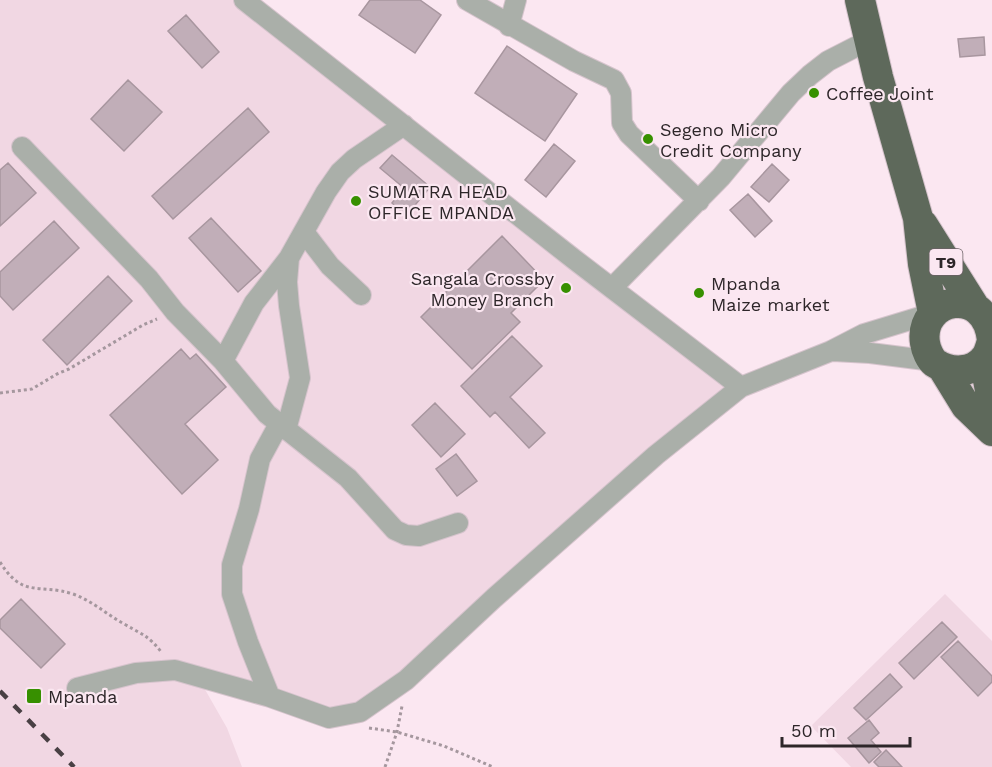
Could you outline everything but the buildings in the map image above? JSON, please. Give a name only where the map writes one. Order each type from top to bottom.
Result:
[{"type":"highway","name":"T9","points":[[860,0],[918,218],[923,264],[933,313],[926,324],[924,336],[926,348],[966,406],[992,431]]},
{"type":"highway","name":"T9","points":[[918,218],[987,335],[992,401]]},
{"type":"highway","points":[[933,313],[945,305],[960,303],[987,335],[969,370],[950,370],[937,364]]},
{"type":"street","points":[[244,0],[741,387]]},
{"type":"street","points":[[467,0],[574,61],[614,80],[621,93],[622,123],[629,134],[699,201]]},
{"type":"street","points":[[510,26],[516,0]]},
{"type":"street","points":[[612,288],[699,201],[791,93],[828,61],[869,40]]},
{"type":"street","points":[[223,361],[254,303],[289,258],[326,192],[340,172],[354,159],[404,125]]},
{"type":"street","points":[[22,147],[149,279],[176,312],[282,427],[348,478],[394,530],[419,537],[458,523]]},
{"type":"street","points":[[304,232],[330,266],[360,295]]},
{"type":"street","points":[[270,698],[232,594],[232,565],[249,509],[260,459],[282,427],[300,378],[289,306],[287,282],[289,258]]},
{"type":"street","points":[[77,688],[136,673],[175,670],[329,718],[360,712],[406,680],[656,455],[741,387],[831,351],[864,334],[933,313]]},
{"type":"street","points":[[831,351],[870,353],[937,364]]},
{"type":"path","points":[[0,393],[32,388],[143,325],[176,312]]},
{"type":"path","points":[[0,562],[8,575],[17,583],[27,587],[62,591],[84,598],[144,634],[156,644],[175,670]]},
{"type":"path","points":[[385,767],[397,732],[406,680]]},
{"type":"path","points":[[368,728],[397,732],[444,746],[493,767]]},
{"type":"shaded area","points":[[0,0],[244,0],[741,387],[406,680],[329,718],[199,679],[227,728],[242,767],[0,767]]},
{"type":"shaded area","points":[[945,594],[992,641],[992,767],[851,767],[811,726]]},
{"type":"railway","points":[[0,691],[74,767]]},
{"type":"place","name":"Coffee Joint","points":[[814,93]]},
{"type":"place","name":"Segeno Micro Credit Company","points":[[648,139]]},
{"type":"place","name":"SUMATRA HEAD OFFICE MPANDA","points":[[356,201]]},
{"type":"place","name":"Sangala Crossby Money Branch","points":[[566,288]]},
{"type":"place","name":"Mpanda Maize market","points":[[699,293]]},
{"type":"place","name":"Mpanda","points":[[34,696]]}]
